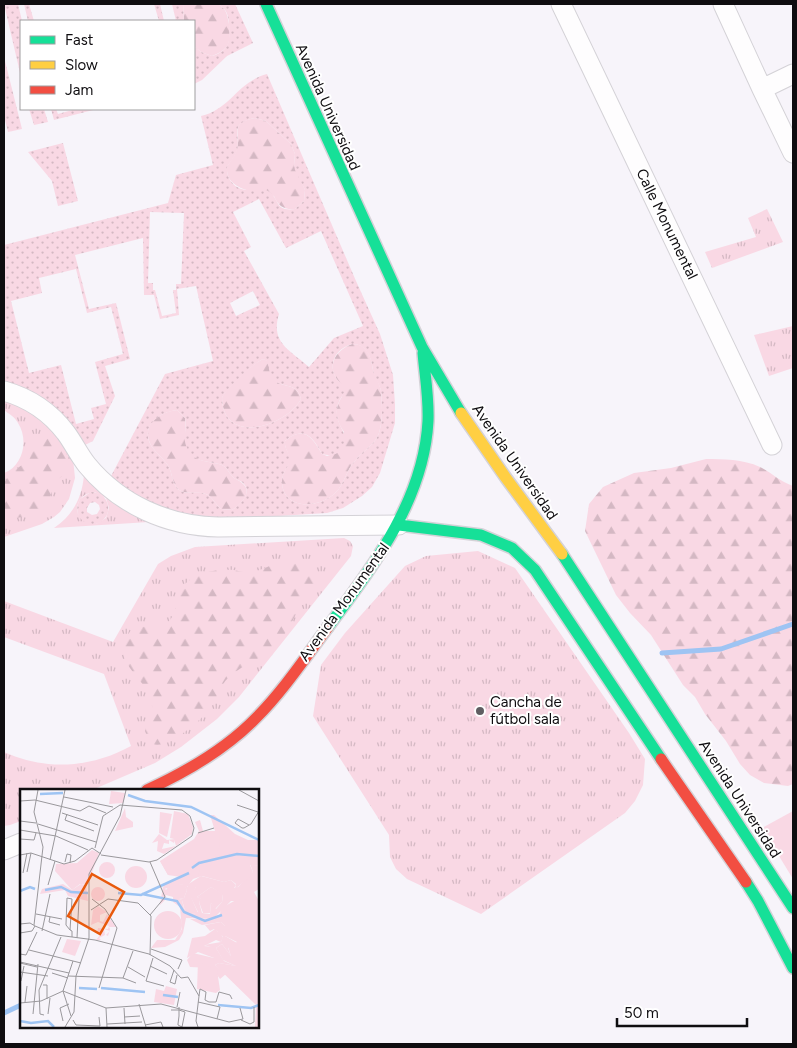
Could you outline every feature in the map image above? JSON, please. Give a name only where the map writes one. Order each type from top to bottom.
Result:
[{"type":"street","name":"Avenida Universidad","points":[[266,4],[422,347],[462,414],[557,547],[793,908]]},
{"type":"street","name":"Calle Monumental","points":[[561,4],[772,445]]},
{"type":"street","points":[[723,4],[793,153]]},
{"type":"street","points":[[762,89],[793,74]]},
{"type":"street","name":"Avenida Monumental","points":[[149,789],[166,782],[195,765],[225,744],[252,721],[280,691],[368,574],[399,525],[417,480],[425,448],[428,415],[422,347]]},
{"type":"street","points":[[4,391],[27,400],[50,415],[68,436],[87,465],[112,490],[134,505],[166,519],[192,525],[218,527],[399,525],[481,535],[512,548],[536,570],[704,823],[740,873],[758,901],[793,968]]},
{"type":"street","points":[[4,850],[20,843]]},
{"type":"green space","points":[[4,4],[18,4],[22,20],[20,20],[20,73]]},
{"type":"green space","points":[[24,4],[29,4],[34,20],[28,20]]},
{"type":"green space","points":[[154,4],[160,4],[164,20],[159,20]]},
{"type":"green space","points":[[172,4],[183,4],[184,20],[176,20]]},
{"type":"green space","points":[[183,4],[218,4],[226,12],[228,18],[230,35],[226,48],[212,56],[201,52],[195,47],[195,20],[184,20]]},
{"type":"green space","points":[[218,4],[235,4],[253,43],[227,56],[202,80],[195,84],[195,47],[201,52],[212,56],[226,48],[228,44],[228,18],[227,13]]},
{"type":"green space","points":[[4,57],[22,129],[8,132],[4,116]]},
{"type":"green space","points":[[267,74],[380,334],[393,375],[395,423],[380,473],[372,487],[343,508],[327,513],[201,519],[153,506],[110,478],[165,374],[213,361],[196,286],[177,289],[179,315],[160,319],[154,295],[144,295],[143,238],[75,255],[89,309],[116,303],[130,359],[105,366],[115,396],[93,441],[83,446],[4,383],[4,245],[168,203],[176,175],[213,165],[201,116],[220,108],[248,83]],"holes":[[[255,118],[266,121],[291,144],[295,154],[295,170],[305,190],[304,201],[295,209],[280,206],[268,191],[260,189],[243,190],[235,186],[230,180],[227,167],[238,147],[237,132],[241,124]],[[259,199],[286,248],[321,231],[363,326],[334,338],[309,367],[289,350],[280,339],[277,332],[279,314],[244,251],[251,247],[233,212]],[[150,212],[184,213],[181,284],[176,284],[176,290],[173,290],[176,313],[162,316],[155,290],[153,290],[153,283],[148,283]],[[76,269],[87,313],[111,307],[123,354],[95,362],[106,404],[91,408],[94,419],[76,424],[61,365],[29,373],[11,301],[42,293],[39,278]],[[253,291],[260,305],[236,316],[230,303]],[[352,344],[361,346],[365,349],[371,360],[381,391],[382,415],[378,434],[373,443],[349,469],[335,493],[321,502],[312,504],[296,502],[284,492],[282,483],[290,459],[285,441],[298,434],[307,435],[322,454],[326,455],[335,454],[344,447],[346,438],[339,421],[337,409],[346,389],[336,378],[333,370],[334,360],[342,349]],[[263,359],[267,361],[272,378],[279,383],[292,387],[299,393],[301,399],[293,409],[270,424],[243,427],[233,422],[225,413],[222,398],[234,383]],[[177,410],[185,418],[185,441],[188,450],[195,458],[222,465],[233,477],[242,482],[247,490],[246,494],[242,502],[235,508],[232,510],[221,509],[208,495],[185,492],[178,489],[169,467],[152,447],[149,440],[149,427],[158,417]]]},
{"type":"green space","points":[[29,110],[44,110],[48,122],[34,125]]},
{"type":"green space","points":[[51,110],[56,110],[58,114],[72,110],[93,110],[54,120]]},
{"type":"green space","points":[[255,118],[266,121],[291,144],[295,154],[294,165],[305,190],[304,201],[295,209],[282,207],[274,196],[237,186],[228,175],[227,167],[237,149],[239,126],[247,120]]},
{"type":"green space","points":[[63,143],[78,201],[58,206],[52,181],[28,152]]},
{"type":"green space","points":[[767,209],[783,242],[712,268],[705,252],[756,237],[748,218]]},
{"type":"green space","points":[[793,326],[793,368],[769,376],[754,335]]},
{"type":"green space","points":[[352,344],[362,346],[368,352],[380,388],[382,415],[378,434],[373,443],[349,469],[335,493],[321,502],[304,504],[296,502],[284,492],[282,483],[289,462],[285,441],[297,434],[307,435],[322,454],[327,456],[339,452],[344,432],[338,421],[337,410],[343,389],[336,378],[333,362],[342,349]]},
{"type":"green space","points":[[263,359],[268,361],[273,378],[279,383],[297,390],[301,399],[293,409],[270,424],[243,427],[233,422],[225,413],[222,398],[240,377]]},
{"type":"green space","points":[[4,391],[36,405],[73,459],[75,478],[69,499],[54,517],[42,524],[4,537],[4,473],[11,470],[20,459],[23,437],[14,417],[4,410]]},
{"type":"green space","points":[[177,410],[185,418],[186,442],[193,455],[206,462],[224,466],[247,490],[239,505],[232,510],[221,509],[210,496],[178,489],[167,464],[152,447],[148,433],[153,421],[170,411]]},
{"type":"green space","points":[[45,438],[55,441],[66,452],[69,463],[65,474],[56,482],[49,498],[39,510],[29,516],[17,518],[4,516],[4,483],[12,472],[29,460],[35,445]]},
{"type":"green space","points":[[706,459],[747,462],[764,469],[793,486],[793,784],[788,786],[764,783],[750,775],[740,764],[695,697],[683,685],[651,635],[616,595],[585,531],[589,504],[603,487],[634,473],[671,468]]},
{"type":"green space","points":[[84,475],[98,490],[114,502],[149,522],[54,528],[71,512],[79,498]],"holes":[[[95,492],[106,498],[109,508],[106,518],[96,524],[78,514],[77,510],[80,499],[86,494]]]},
{"type":"green space","points":[[91,492],[103,496],[108,506],[108,511],[102,521],[90,524],[79,517],[77,509],[80,499]],"holes":[[[95,502],[99,505],[100,509],[97,514],[92,515],[87,512],[90,503]]]},
{"type":"green space","points":[[344,538],[350,541],[353,546],[351,556],[239,697],[217,719],[181,747],[155,763],[94,789],[20,789],[20,821],[4,826],[4,752],[36,762],[68,764],[100,759],[131,746],[104,674],[4,637],[4,601],[113,642],[158,564],[171,556],[195,547]]},
{"type":"green space","points":[[478,551],[515,568],[645,759],[643,785],[635,801],[625,813],[481,914],[407,879],[396,869],[390,857],[389,835],[313,716],[321,665],[345,633],[405,566],[426,556]]},
{"type":"green space","points":[[289,560],[305,563],[312,572],[314,583],[310,595],[297,612],[283,637],[271,650],[229,677],[223,684],[210,709],[192,726],[167,743],[159,745],[151,743],[145,731],[151,715],[152,705],[144,686],[126,661],[124,652],[125,642],[131,630],[140,627],[158,627],[167,623],[171,619],[181,589],[194,577],[207,572],[221,570],[254,571]]},
{"type":"green space","points":[[793,811],[793,879],[762,828]]},
{"type":"waterway","points":[[662,653],[721,649],[793,624]]},
{"type":"waterway","points":[[4,1013],[20,1005]]},
{"type":"traffic: fast","points":[[266,4],[422,347],[461,413]]},
{"type":"traffic: fast","points":[[328,627],[362,580],[393,531],[417,478],[424,450],[428,421],[423,353]]},
{"type":"traffic: fast","points":[[399,525],[481,535],[512,548],[535,570],[661,759]]},
{"type":"traffic: fast","points":[[562,554],[793,908]]},
{"type":"traffic: fast","points":[[746,882],[793,968]]},
{"type":"traffic: slow","points":[[461,413],[562,554]]},
{"type":"traffic: jam","points":[[149,789],[205,759],[232,740],[275,697],[328,627]]},
{"type":"traffic: jam","points":[[661,759],[746,882]]},
{"type":"place","name":"Cancha de fútbol sala","points":[[480,711]]}]
